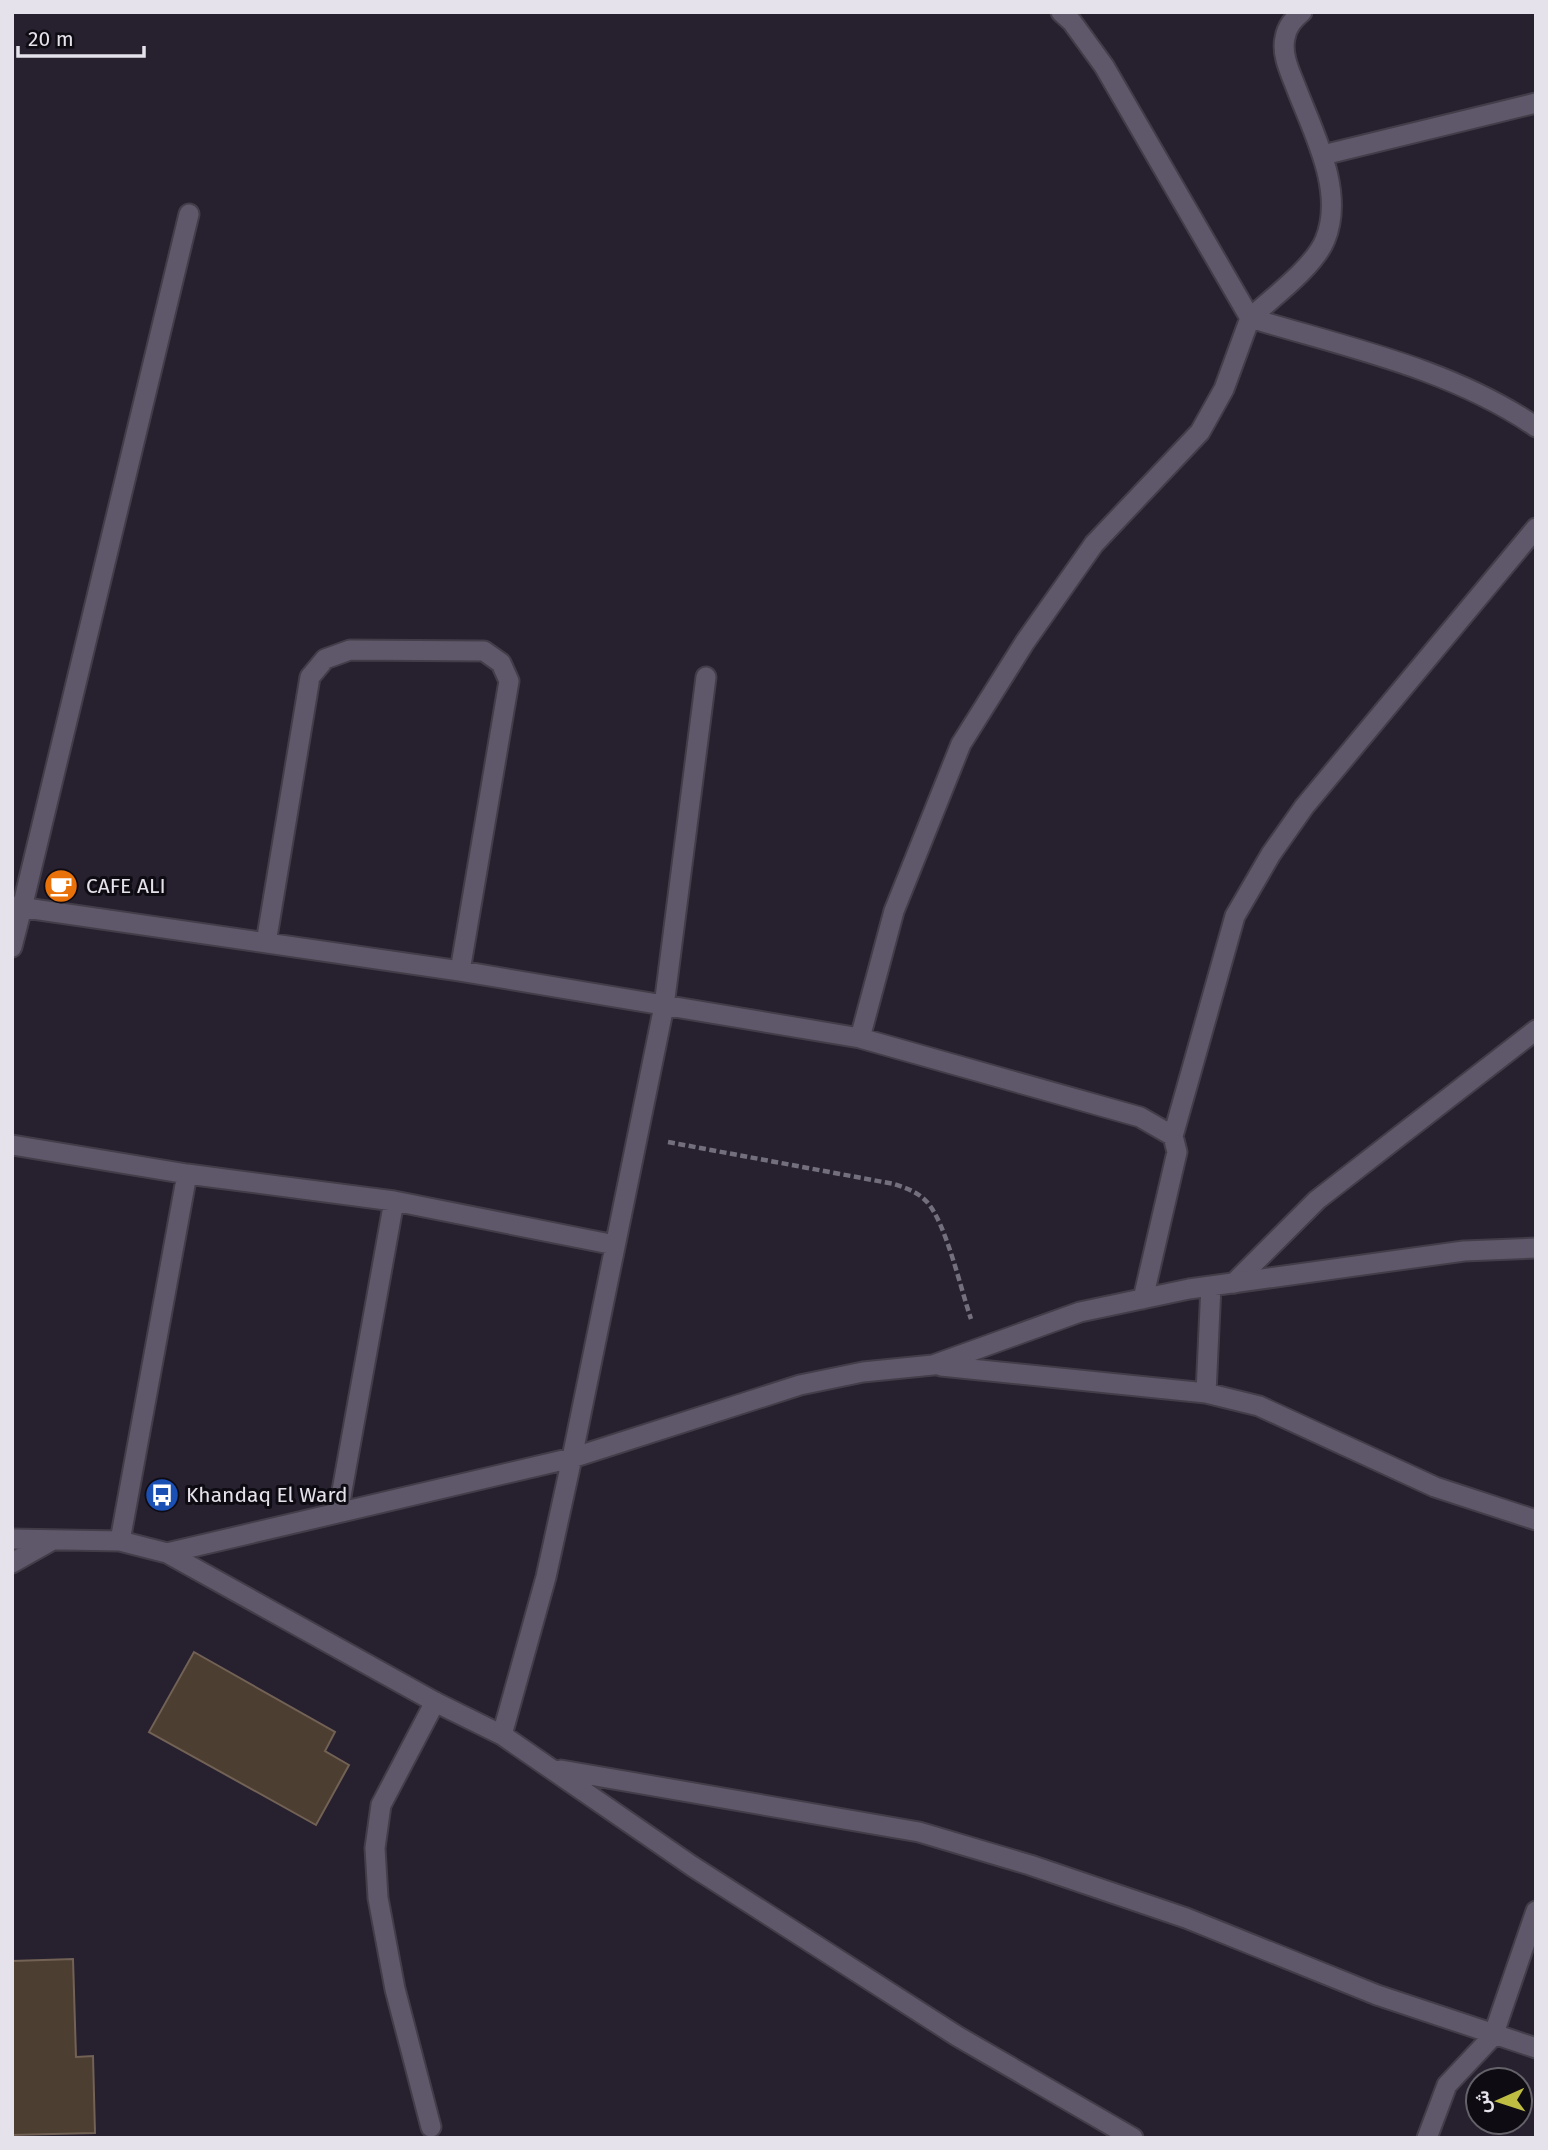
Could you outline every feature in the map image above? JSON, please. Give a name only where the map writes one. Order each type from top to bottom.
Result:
[{"type":"street","points":[[1061,12],[1072,22],[1104,66],[1250,318],[1410,366],[1508,408],[1536,427]]},
{"type":"street","points":[[860,1038],[894,911],[961,744],[1025,642],[1094,544],[1200,432],[1228,379],[1250,318],[1308,264],[1325,241],[1331,214],[1323,155],[1287,64],[1284,40],[1290,23],[1302,12]]},
{"type":"street","points":[[1323,155],[1536,103]]},
{"type":"street","points":[[12,947],[17,907],[189,214]]},
{"type":"street","points":[[1143,1299],[1177,1152],[1173,1136],[1235,916],[1271,854],[1304,807],[1536,528]]},
{"type":"street","points":[[266,943],[310,677],[325,659],[350,650],[484,651],[501,663],[509,681],[460,971]]},
{"type":"street","points":[[502,1735],[543,1589],[664,1006],[706,677]]},
{"type":"street","points":[[17,907],[460,971],[860,1038],[1140,1116],[1173,1136]]},
{"type":"street","points":[[1234,1283],[1317,1200],[1536,1030]]},
{"type":"street","points":[[12,1145],[187,1174],[394,1201],[615,1245]]},
{"type":"street","points":[[120,1541],[187,1174]]},
{"type":"street","points":[[338,1513],[394,1201]]},
{"type":"street","points":[[933,1365],[981,1350],[1080,1312],[1143,1299],[1211,1286],[1464,1251],[1536,1248]]},
{"type":"street","points":[[1206,1393],[1211,1286]]},
{"type":"street","points":[[167,1553],[572,1458],[800,1385],[863,1372],[933,1365],[1206,1393],[1259,1406],[1435,1487],[1536,1520]]},
{"type":"street","points":[[12,1539],[120,1541],[167,1553],[435,1702],[502,1735],[692,1866],[957,2036],[1133,2138]]},
{"type":"street","points":[[12,1563],[51,1541]]},
{"type":"street","points":[[431,2127],[395,1989],[378,1898],[375,1848],[381,1805],[435,1702]]},
{"type":"street","points":[[554,1769],[932,1836],[1030,1865],[1186,1917],[1377,1995],[1493,2036],[1536,2048]]},
{"type":"street","points":[[1427,2138],[1447,2085],[1493,2036],[1536,1911]]},
{"type":"path","points":[[637,1137],[894,1184],[916,1192],[929,1203],[940,1226],[981,1350]]},
{"type":"building","points":[[194,1652],[335,1732],[325,1751],[349,1765],[316,1825],[149,1732]]},
{"type":"building","points":[[73,1959],[76,2057],[93,2056],[95,2133],[12,2135],[12,1961]]},
{"type":"place","name":"CAFE ALI","points":[[61,886]]},
{"type":"place","name":"Khandaq El Ward","points":[[162,1495]]}]
